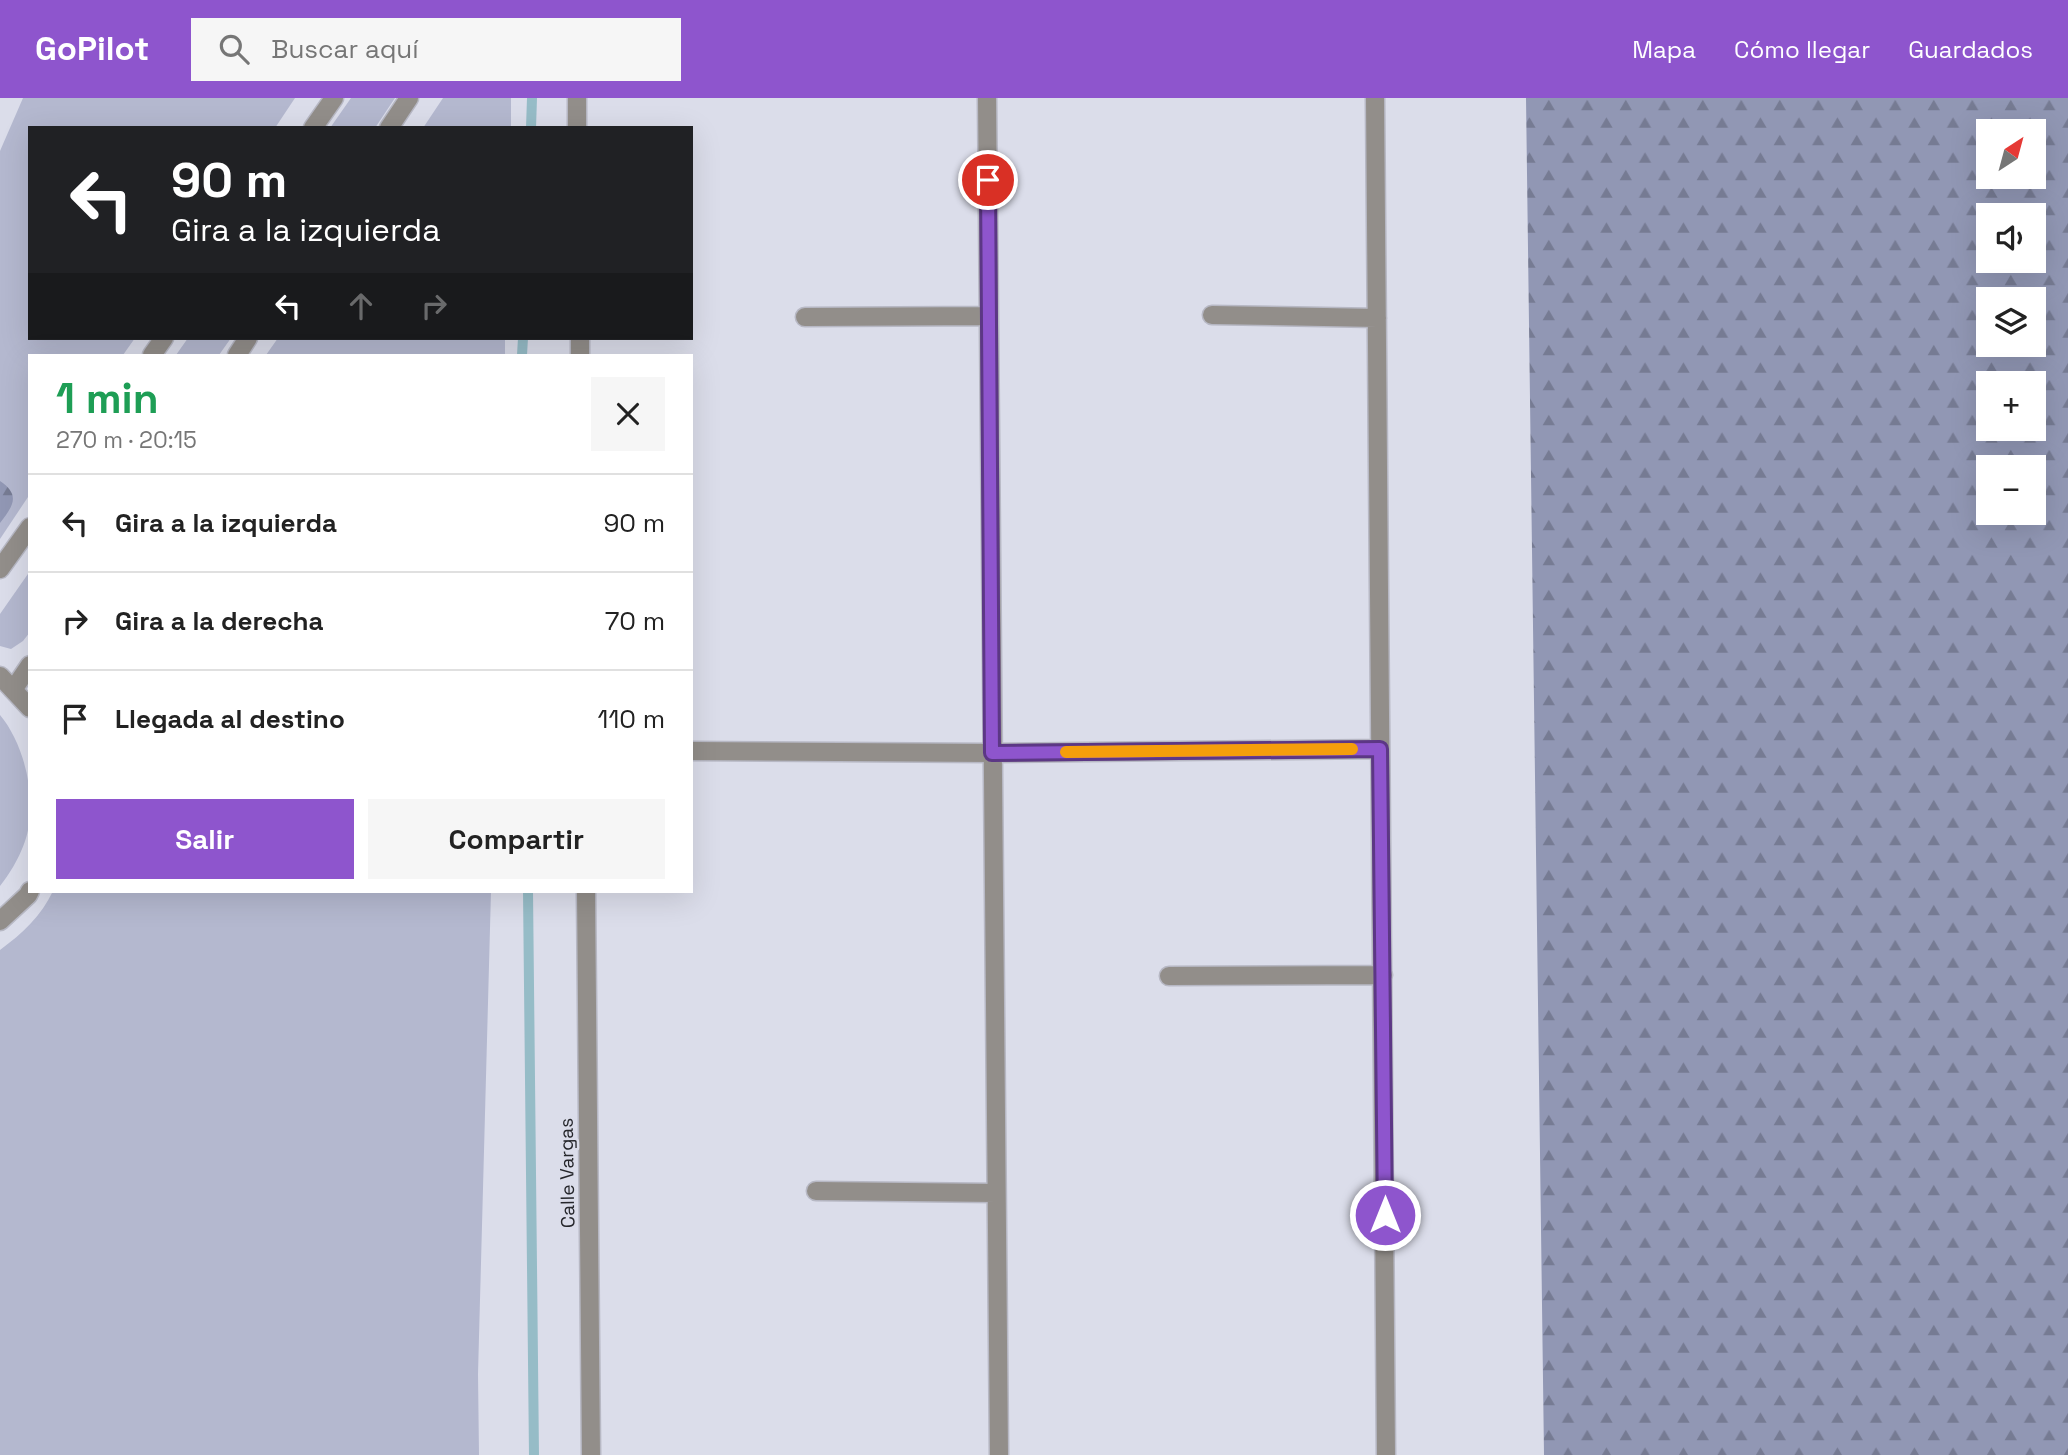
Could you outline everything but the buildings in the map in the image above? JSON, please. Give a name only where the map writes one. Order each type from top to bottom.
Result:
[{"type":"street","points":[[314,126],[334,98]]},
{"type":"street","points":[[390,126],[409,98]]},
{"type":"street","points":[[577,98],[577,126]]},
{"type":"street","points":[[987,98],[999,1455]]},
{"type":"street","points":[[1375,98],[1386,1455]]},
{"type":"street","points":[[1212,315],[1377,318]]},
{"type":"street","points":[[805,317],[989,316]]},
{"type":"street","points":[[0,569],[28,530]]},
{"type":"street","points":[[13,690],[28,668]]},
{"type":"street","points":[[0,676],[28,706]]},
{"type":"street","points":[[693,751],[992,753],[1380,749]]},
{"type":"street","points":[[0,921],[29,893]]},
{"type":"street","name":"Calle Vargas","points":[[586,893],[591,1455]]},
{"type":"street","points":[[1169,976],[1383,975]]},
{"type":"street","points":[[816,1191],[996,1192]]},
{"type":"shaded area","points":[[23,98],[295,98],[276,126],[28,126],[28,340],[134,340],[124,354],[28,354],[28,497],[0,539],[0,151]]},
{"type":"shaded area","points":[[351,98],[395,98],[376,126],[331,126]]},
{"type":"shaded area","points":[[443,98],[511,98],[511,126],[424,126]]},
{"type":"shaded area","points":[[187,340],[230,340],[220,354],[177,354]]},
{"type":"shaded area","points":[[277,340],[505,340],[505,354],[267,354]]},
{"type":"shaded area","points":[[28,574],[28,635],[11,649],[0,646],[0,614]]},
{"type":"shaded area","points":[[0,715],[23,759],[28,782],[28,829],[14,866],[0,886]]},
{"type":"shaded area","points":[[52,893],[491,893],[478,1374],[479,1455],[0,1455],[0,950],[31,924]]},
{"type":"green space","points":[[1526,98],[2068,98],[2068,1455],[1544,1455]]},
{"type":"green space","points":[[0,481],[11,491],[13,501],[0,523]]},
{"type":"waterway","points":[[531,126],[532,98]]},
{"type":"waterway","points":[[522,354],[523,340]]},
{"type":"waterway","points":[[528,893],[534,1455]]},
{"type":"slow traffic","points":[[1066,752],[1352,749]]},
{"type":"route","points":[[988,180],[992,753],[1380,749],[1385,1215]]}]
